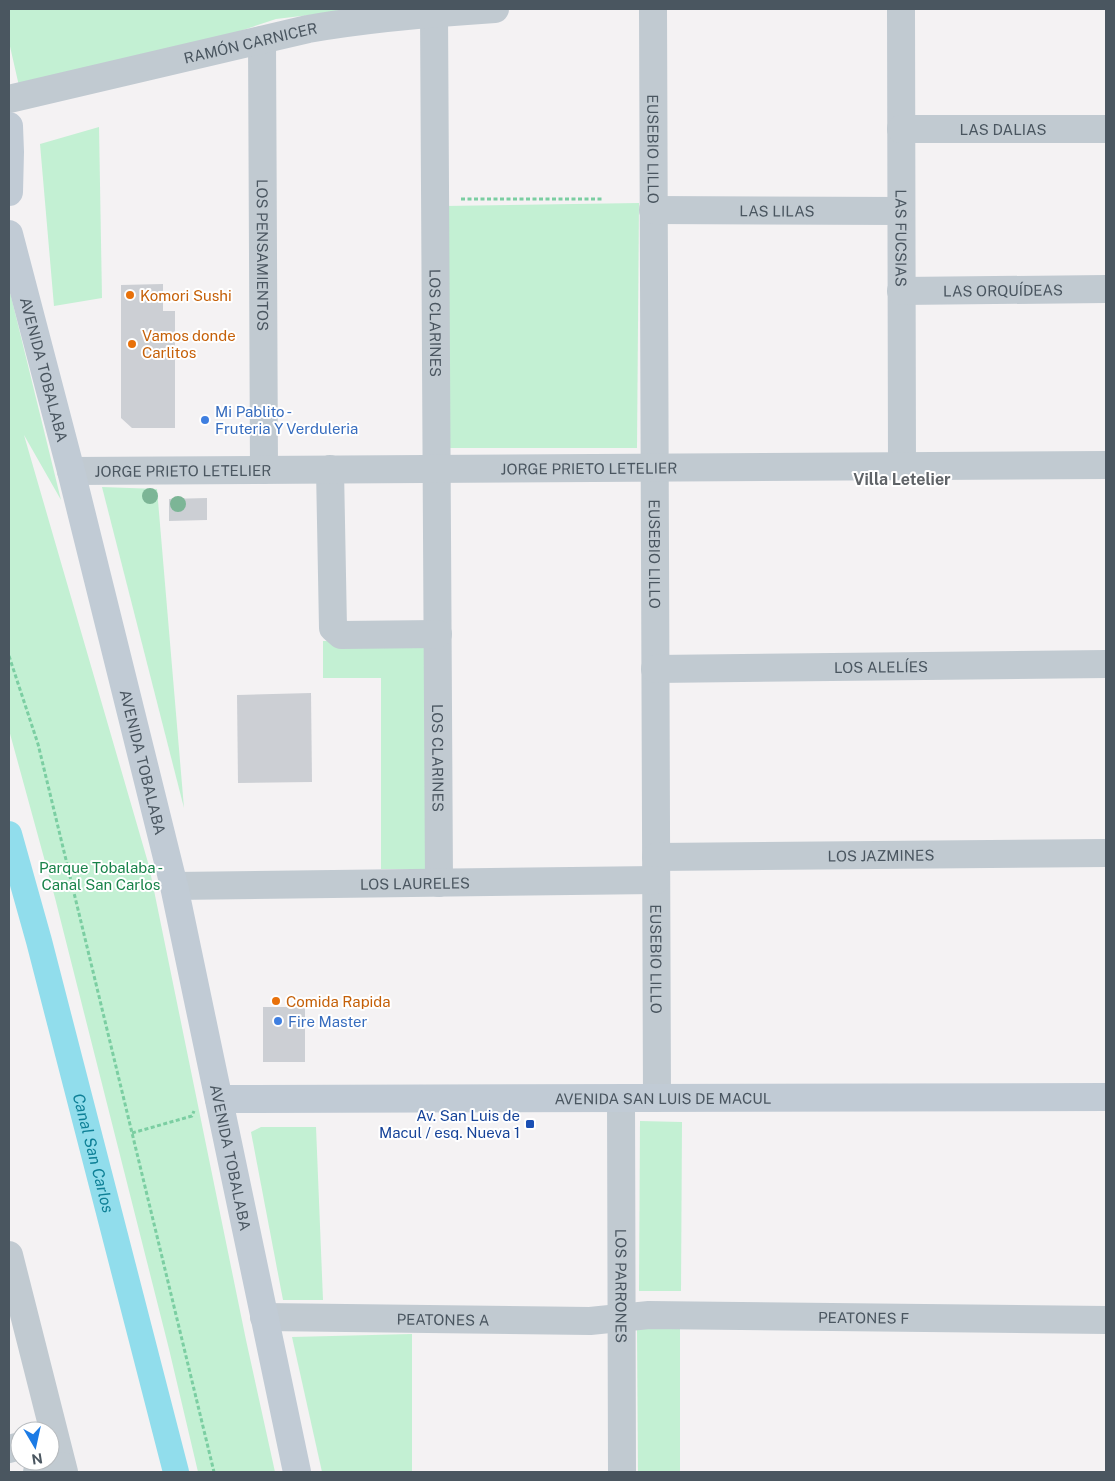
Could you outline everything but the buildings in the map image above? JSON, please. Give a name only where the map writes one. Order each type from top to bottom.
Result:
[{"type":"main road","points":[[9,126],[9,192]]},
{"type":"main road","name":"AVENIDA TOBALABA","points":[[9,234],[71,471],[174,886],[297,1472]]},
{"type":"main road","name":"AVENIDA SAN LUIS DE MACUL","points":[[217,1089],[621,1098],[1106,1097]]},
{"type":"street","name":"RAMÓN CARNICER","points":[[9,99],[308,29],[354,21],[434,12],[496,9]]},
{"type":"street","name":"EUSEBIO LILLO","points":[[652,9],[657,1098]]},
{"type":"street","name":"LAS FUCSIAS","points":[[901,9],[902,466]]},
{"type":"street","name":"LOS CLARINES","points":[[434,12],[439,883]]},
{"type":"street","name":"LOS PENSAMIENTOS","points":[[262,40],[264,470]]},
{"type":"street","name":"LAS DALIAS","points":[[901,129],[1106,129]]},
{"type":"street","name":"LAS LILAS","points":[[653,210],[901,211]]},
{"type":"street","name":"LAS ORQUÍDEAS","points":[[901,291],[1106,290]]},
{"type":"street","name":"JORGE PRIETO LETELIER","points":[[71,471],[1106,465]]},
{"type":"street","points":[[330,469],[333,628],[341,635],[438,634]]},
{"type":"street","name":"LOS ALELÍES","points":[[655,668],[1106,664]]},
{"type":"street","name":"LOS JAZMINES","points":[[656,869],[1106,853]]},
{"type":"street","name":"LOS LAURELES","points":[[174,886],[439,883],[656,869]]},
{"type":"street","name":"LOS PARRONES","points":[[621,1098],[622,1472]]},
{"type":"street","points":[[9,1255],[48,1421]]},
{"type":"street","name":"PEATONES F","points":[[622,1318],[649,1315],[1106,1320]]},
{"type":"street","name":"PEATONES A","points":[[264,1317],[590,1321],[622,1318]]},
{"type":"path","points":[[435,199],[604,199]]},
{"type":"path","points":[[9,656],[38,744],[214,1472]]},
{"type":"path","points":[[132,1133],[192,1116],[217,1089]]},
{"type":"green space","points":[[9,9],[360,9],[276,19],[237,32],[19,86],[9,42]]},
{"type":"green space","points":[[99,127],[102,298],[54,306],[40,144]]},
{"type":"green space","points":[[639,203],[637,448],[447,448],[445,206]]},
{"type":"green space","name":"Parque Tobalaba - Canal San Carlos","points":[[9,288],[61,500],[24,435],[149,866],[246,1340],[275,1472],[198,1472],[169,1349],[55,898],[9,730]]},
{"type":"green space","points":[[102,487],[157,489],[184,808]]},
{"type":"green space","points":[[323,641],[429,641],[429,869],[381,869],[381,678],[323,678]]},
{"type":"green space","points":[[640,1121],[682,1122],[681,1291],[639,1291]]},
{"type":"green space","points":[[261,1127],[316,1127],[323,1300],[283,1300],[251,1132]]},
{"type":"green space","points":[[637,1329],[680,1329],[680,1472],[638,1472]]},
{"type":"green space","points":[[412,1334],[412,1472],[322,1472],[292,1337]]},
{"type":"waterway","name":"Canal San Carlos","points":[[9,834],[39,941],[176,1472]]},
{"type":"place","name":"Komori Sushi","points":[[130,295]]},
{"type":"place","name":"Vamos donde Carlitos","points":[[132,344]]},
{"type":"place","name":"Mi Pablito - Fruteria Y Verduleria","points":[[205,420]]},
{"type":"place","name":"Comida Rapida","points":[[276,1001]]},
{"type":"place","name":"Fire Master","points":[[278,1021]]},
{"type":"place","name":"Av. San Luis de Macul / esq. Nueva 1","points":[[530,1124]]},
{"type":"district","name":"Villa Letelier","points":[[902,479]]}]
